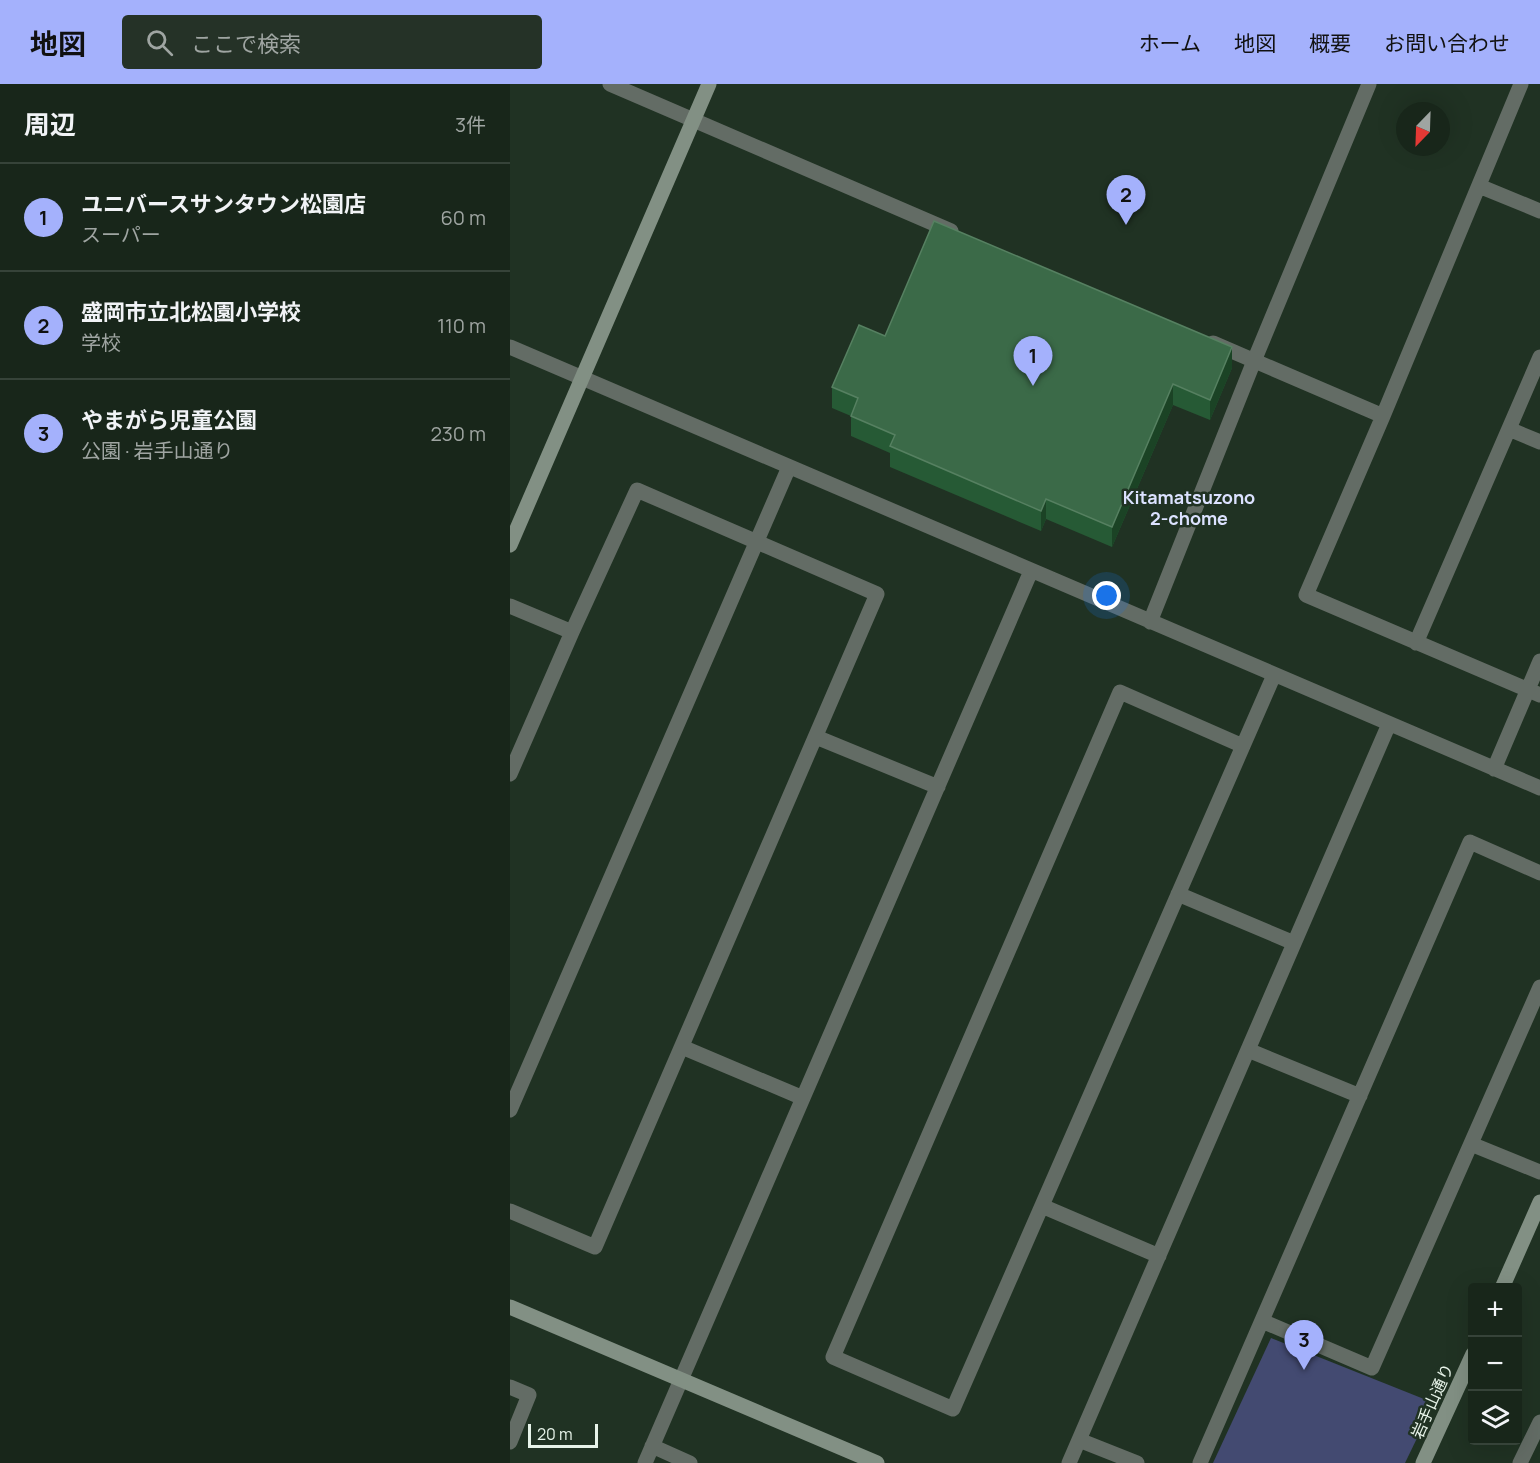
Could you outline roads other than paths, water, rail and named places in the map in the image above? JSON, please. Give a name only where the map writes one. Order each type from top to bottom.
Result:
[{"type":"street","points":[[610,84],[968,238]]},
{"type":"street","points":[[510,545],[709,84]]},
{"type":"street","points":[[1150,622],[1254,361],[1369,84]]},
{"type":"street","points":[[1521,84],[1306,595],[1534,693]]},
{"type":"street","points":[[1479,186],[1540,211]]},
{"type":"street","points":[[1199,337],[1383,416]]},
{"type":"street","points":[[510,347],[1540,788]]},
{"type":"street","points":[[1416,642],[1540,357]]},
{"type":"street","points":[[1509,429],[1540,441]]},
{"type":"street","points":[[510,1110],[789,467]]},
{"type":"street","points":[[510,774],[637,490],[877,594],[595,1247],[510,1211]]},
{"type":"street","points":[[645,1463],[1031,571]]},
{"type":"street","points":[[510,606],[572,632]]},
{"type":"street","points":[[1494,769],[1534,693],[1540,661]]},
{"type":"street","points":[[1243,746],[1120,692],[833,1357],[953,1409],[1178,894],[1243,746],[1274,675]]},
{"type":"street","points":[[1069,1463],[1389,724]]},
{"type":"street","points":[[816,737],[938,787]]},
{"type":"street","points":[[1200,1463],[1470,842],[1540,873]]},
{"type":"street","points":[[1178,894],[1294,943]]},
{"type":"street","points":[[1262,1321],[1372,1368],[1540,987]]},
{"type":"street","points":[[682,1047],[803,1098]]},
{"type":"street","points":[[1248,1050],[1360,1096]]},
{"type":"street","points":[[1471,1144],[1540,1172]]},
{"type":"street","points":[[1504,1283],[1540,1202]]},
{"type":"street","points":[[1042,1206],[1159,1256]]},
{"type":"street","points":[[510,1307],[877,1463]]},
{"type":"street","name":"岩手山通り","points":[[1423,1463],[1468,1365]]},
{"type":"street","points":[[510,1387],[529,1395],[510,1442]]},
{"type":"street","points":[[1520,1463],[1540,1422]]},
{"type":"street","points":[[1079,1440],[1137,1463]]},
{"type":"street","points":[[652,1446],[690,1463]]},
{"type":"place","name":"盛岡市立北松園小学校","points":[[1126,225]]},
{"type":"place","name":"ユニバースサンタウン松園店","points":[[1033,386]]},
{"type":"place","name":"やまがら児童公園","points":[[1304,1370]]},
{"type":"district","name":"Kitamatsuzono 2-chome","points":[[1189,507]]}]
